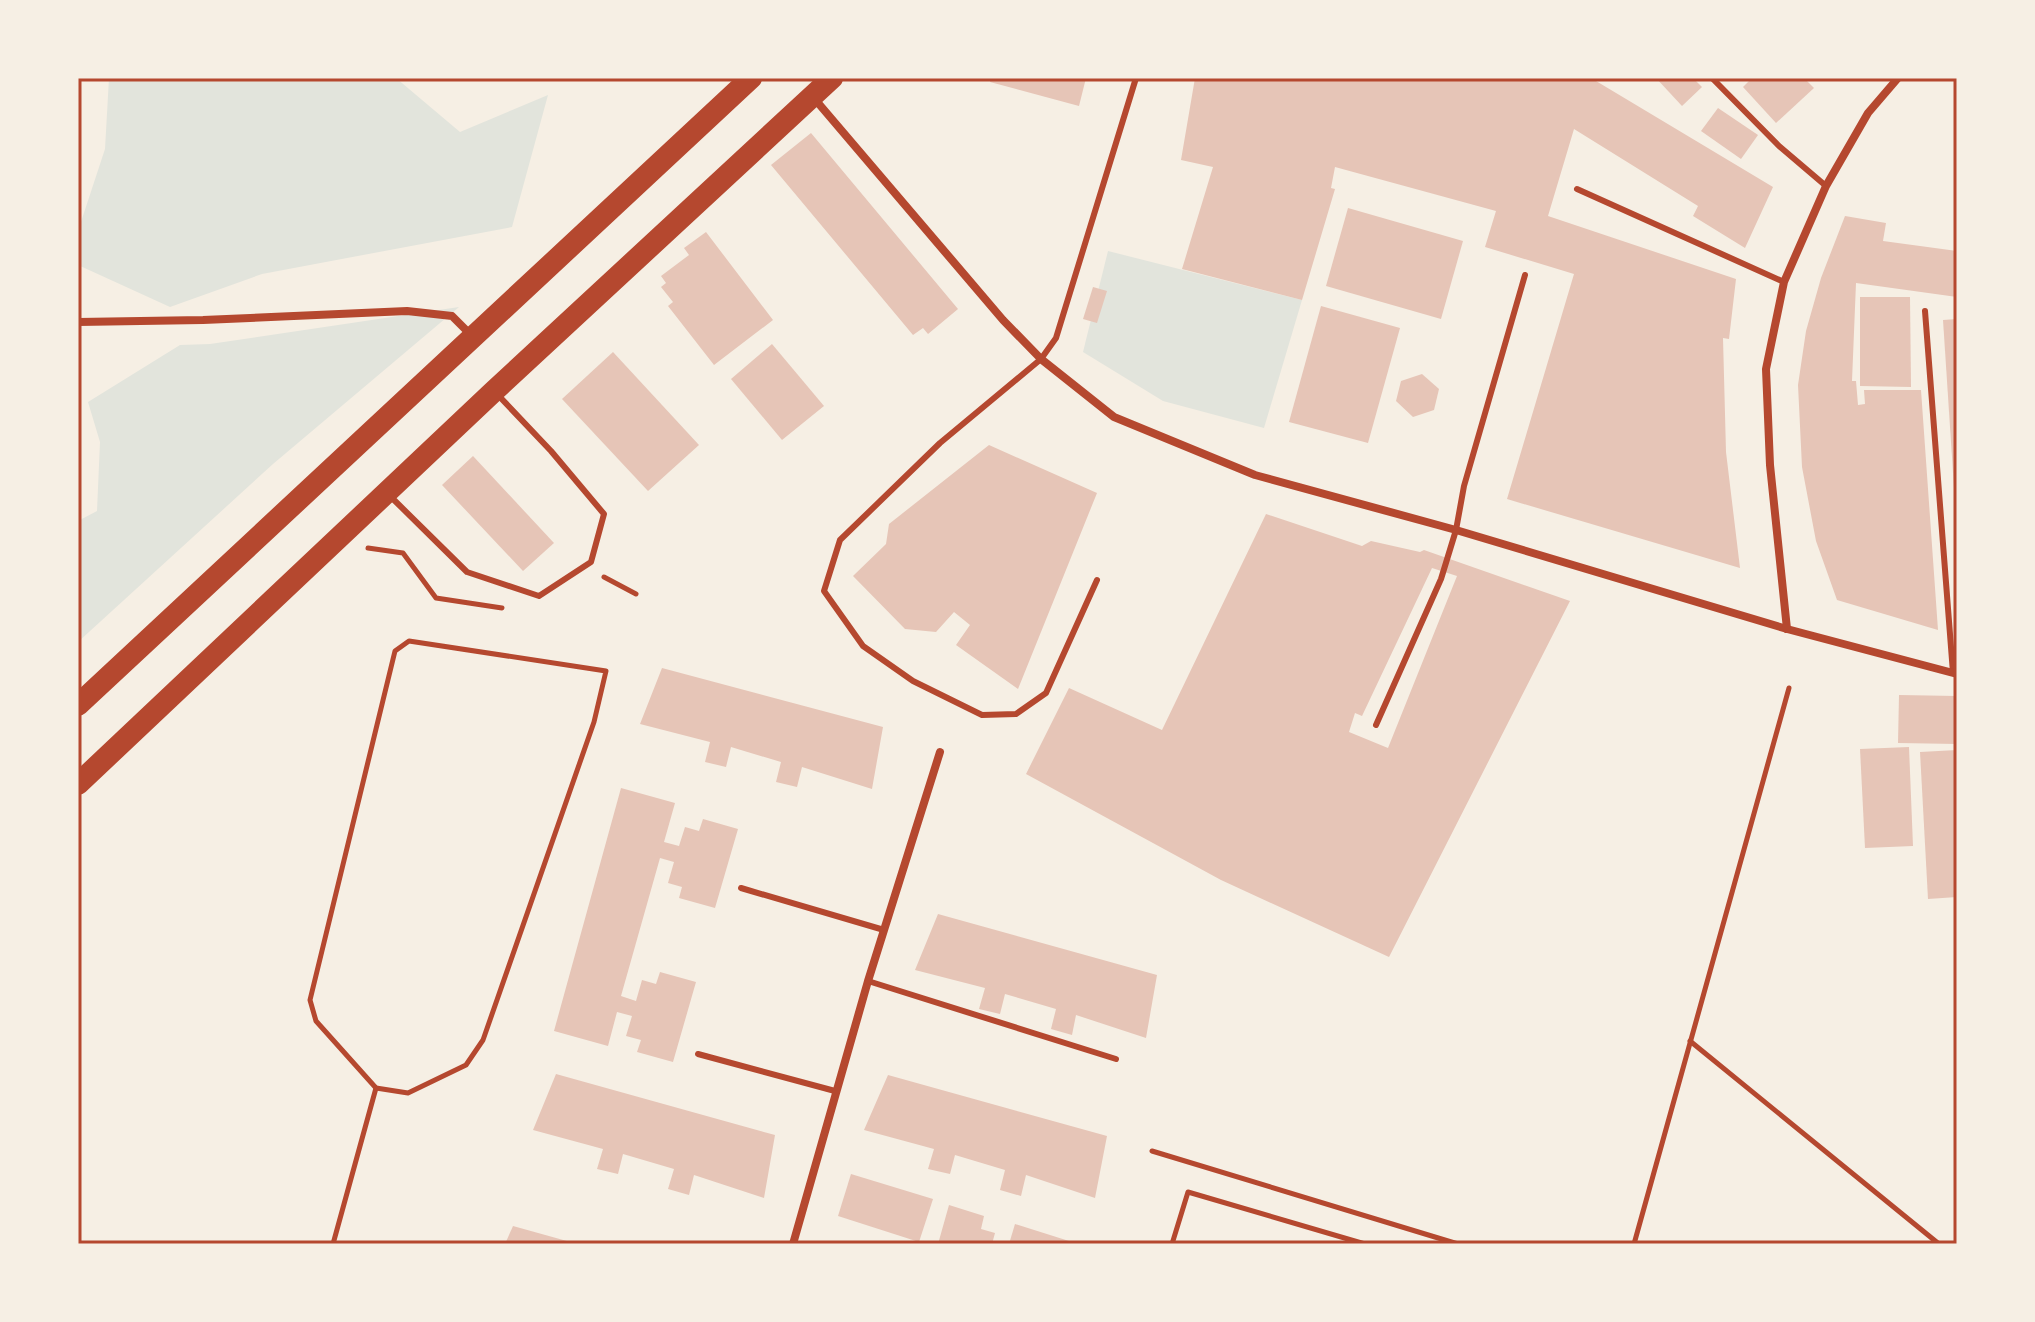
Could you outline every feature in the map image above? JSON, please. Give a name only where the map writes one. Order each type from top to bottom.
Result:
[{"type":"highway","points":[[78,705],[751,78]]},
{"type":"highway","points":[[78,784],[494,391],[832,78]]},
{"type":"street","points":[[1787,629],[1770,465],[1766,369],[1784,282],[1826,186],[1868,113],[1898,78]]},
{"type":"street","points":[[812,96],[1003,320],[1041,359],[1114,417],[1255,475],[1456,530],[1787,629],[1955,674]]},
{"type":"street","points":[[78,322],[407,311],[452,316],[473,337]]},
{"type":"street","points":[[793,1244],[835,1091],[940,752]]},
{"type":"lane","points":[[1097,580],[1046,693],[1016,714],[982,715],[913,681],[863,646],[824,591],[840,540],[940,443],[1041,359],[1056,338],[1136,78]]},
{"type":"lane","points":[[1712,78],[1779,146],[1826,186]]},
{"type":"lane","points":[[1577,189],[1784,282]]},
{"type":"lane","points":[[1376,725],[1441,579],[1456,530],[1464,486],[1525,275]]},
{"type":"lane","points":[[1925,311],[1955,674]]},
{"type":"lane","points":[[387,493],[467,572],[539,596],[591,562],[604,514],[551,451],[494,391]]},
{"type":"lane","points":[[741,888],[884,930]]},
{"type":"lane","points":[[868,981],[1116,1059]]},
{"type":"lane","points":[[698,1054],[835,1091]]},
{"type":"path","points":[[361,547],[403,553],[436,598],[509,609]]},
{"type":"path","points":[[595,577],[605,577],[636,594]]},
{"type":"path","points":[[409,641],[606,671],[594,722],[483,1040],[466,1065],[408,1093],[376,1088],[316,1021],[310,1000],[395,651],[409,641]]},
{"type":"path","points":[[1634,1244],[1789,688]]},
{"type":"path","points":[[1690,1041],[1939,1244]]},
{"type":"path","points":[[333,1244],[376,1088]]},
{"type":"path","points":[[1152,1151],[1458,1244]]},
{"type":"path","points":[[1172,1244],[1188,1192],[1365,1244]]},
{"type":"shaded area","points":[[109,78],[396,78],[460,132],[548,95],[512,227],[262,274],[170,307],[78,265],[78,231],[105,149]]},
{"type":"shaded area","points":[[1108,251],[1302,300],[1264,428],[1163,401],[1083,352]]},
{"type":"shaded area","points":[[459,307],[273,464],[78,642],[78,521],[97,511],[100,442],[88,402],[180,345],[210,344]]},
{"type":"building","points":[[991,78],[1086,78],[1079,106],[990,82]]},
{"type":"building","points":[[1195,78],[1591,78],[1773,187],[1745,248],[1693,216],[1698,206],[1574,129],[1548,216],[1736,279],[1729,339],[1723,338],[1726,452],[1740,568],[1507,499],[1574,274],[1485,247],[1496,211],[1335,167],[1331,188],[1335,189],[1302,300],[1182,269],[1213,167],[1181,160]]},
{"type":"building","points":[[1656,78],[1693,78],[1702,87],[1682,106]]},
{"type":"building","points":[[1752,78],[1804,78],[1814,88],[1776,123],[1743,87]]},
{"type":"building","points":[[1718,108],[1758,135],[1741,159],[1701,131]]},
{"type":"building","points":[[811,133],[958,309],[928,334],[923,328],[913,335],[771,165]]},
{"type":"building","points":[[1348,208],[1463,241],[1441,319],[1326,286]]},
{"type":"building","points":[[1845,216],[1886,223],[1883,241],[1957,251],[1957,297],[1856,283],[1852,381],[1856,381],[1858,405],[1865,404],[1864,390],[1921,390],[1938,630],[1837,600],[1816,541],[1802,467],[1798,385],[1806,331],[1821,278]]},
{"type":"building","points":[[706,232],[773,320],[714,365],[668,306],[673,302],[661,287],[666,283],[661,276],[689,255],[684,248]]},
{"type":"building","points":[[1093,287],[1107,291],[1097,323],[1083,319]]},
{"type":"building","points":[[1860,297],[1910,297],[1911,387],[1860,386]]},
{"type":"building","points":[[1321,306],[1400,328],[1368,443],[1289,422]]},
{"type":"building","points":[[1957,319],[1957,503],[1955,503],[1943,320]]},
{"type":"building","points":[[772,344],[824,406],[782,440],[731,379]]},
{"type":"building","points":[[613,352],[699,445],[648,491],[562,399]]},
{"type":"building","points":[[1422,374],[1439,389],[1434,410],[1413,417],[1396,401],[1401,381]]},
{"type":"building","points":[[989,445],[1097,493],[1018,689],[956,645],[970,625],[954,612],[936,632],[905,629],[853,576],[886,544],[889,524]]},
{"type":"building","points":[[473,456],[554,543],[523,571],[442,485]]},
{"type":"building","points":[[1266,514],[1362,546],[1371,541],[1420,552],[1424,550],[1570,601],[1389,957],[1221,880],[1026,774],[1069,688],[1162,730]],"holes":[[[1432,568],[1457,576],[1388,748],[1349,732],[1355,713],[1362,716]]]},
{"type":"building","points":[[662,668],[883,727],[872,789],[802,767],[797,787],[776,782],[781,762],[731,747],[726,767],[705,762],[710,742],[640,724]]},
{"type":"building","points":[[1899,695],[1957,696],[1957,744],[1898,743]]},
{"type":"building","points":[[1909,747],[1913,846],[1865,848],[1860,749]]},
{"type":"building","points":[[1957,750],[1957,897],[1928,899],[1920,752]]},
{"type":"building","points":[[621,788],[675,803],[664,842],[679,846],[685,827],[699,831],[703,819],[738,829],[715,908],[679,898],[682,887],[668,883],[674,862],[660,858],[621,996],[636,1001],[642,980],[656,984],[660,972],[696,982],[673,1062],[637,1052],[641,1040],[626,1036],[632,1016],[617,1012],[608,1046],[554,1031]]},
{"type":"building","points":[[938,914],[1157,975],[1146,1038],[1076,1015],[1072,1035],[1051,1029],[1056,1009],[1005,994],[1000,1014],[979,1009],[985,988],[915,970]]},
{"type":"building","points":[[556,1074],[775,1135],[764,1198],[694,1175],[689,1195],[668,1189],[674,1169],[623,1154],[618,1174],[597,1169],[603,1149],[533,1130]]},
{"type":"building","points":[[888,1075],[1107,1136],[1095,1198],[1026,1175],[1021,1196],[1000,1190],[1005,1170],[955,1155],[950,1174],[928,1169],[934,1149],[864,1130]]},
{"type":"building","points":[[851,1174],[933,1199],[919,1242],[838,1216]]},
{"type":"building","points":[[949,1205],[984,1216],[981,1229],[995,1233],[992,1244],[938,1244]]},
{"type":"building","points":[[1015,1224],[1069,1241],[1068,1244],[1009,1244]]},
{"type":"building","points":[[513,1226],[574,1243],[574,1244],[505,1244]]}]
